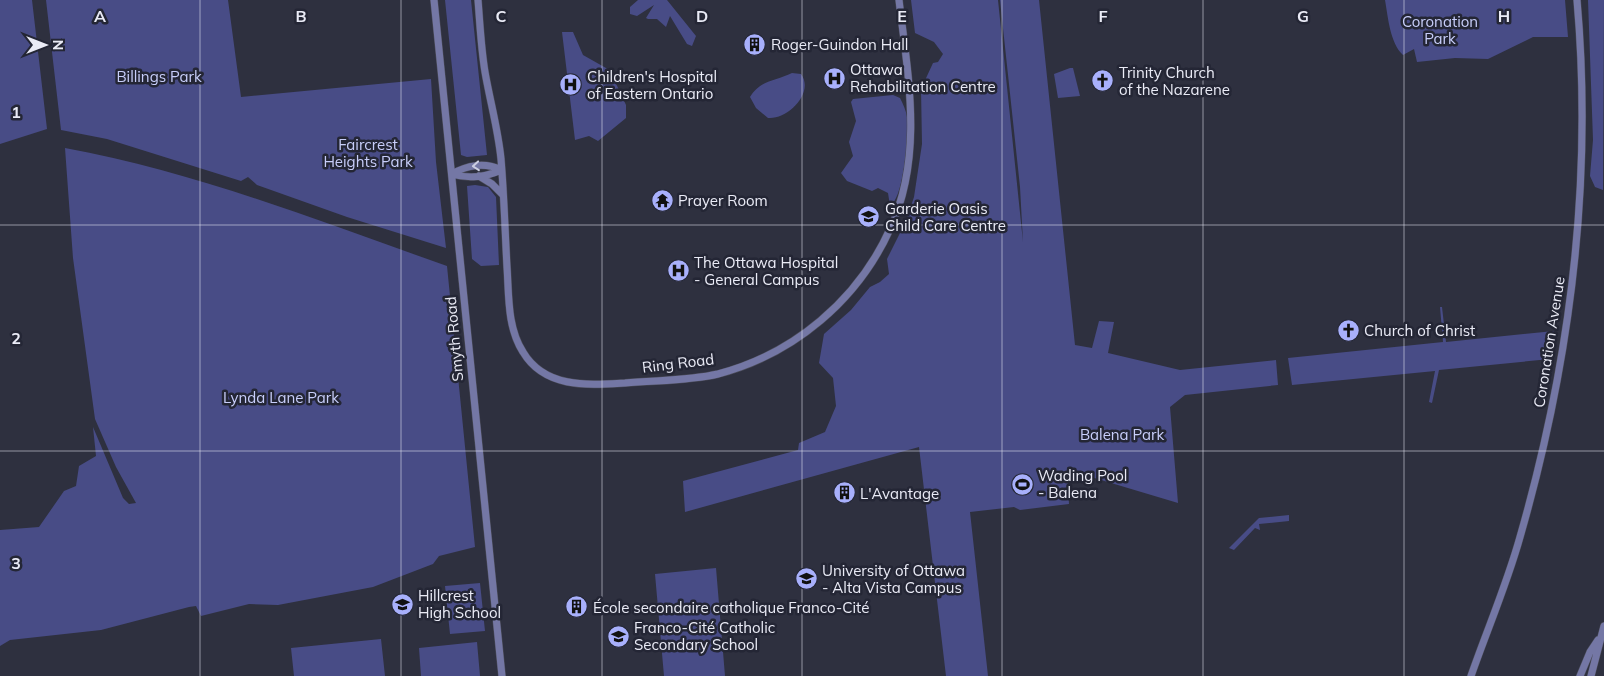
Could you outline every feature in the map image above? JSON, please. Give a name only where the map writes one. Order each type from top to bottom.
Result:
[{"type":"street","name":"Smyth Road","points":[[434,0],[502,676]]},
{"type":"street","name":"Ring Road","points":[[478,0],[485,72],[501,170],[511,323],[522,351],[533,366],[545,374],[574,384],[682,379],[718,374],[766,356],[805,333],[843,300],[878,254],[896,215],[908,175],[912,131],[899,0]]},
{"type":"street","name":"Coronation Avenue","points":[[1471,676],[1519,540],[1546,438],[1562,355],[1571,297],[1579,212],[1582,103],[1577,0]]},
{"type":"street","points":[[452,174],[464,168],[492,165],[501,170]]},
{"type":"street","points":[[452,174],[465,178],[492,174],[501,170]]},
{"type":"street","points":[[479,176],[492,184],[503,195]]},
{"type":"street","points":[[1590,676],[1604,626]]},
{"type":"street","points":[[1580,676],[1590,652],[1600,638]]},
{"type":"green space","points":[[0,0],[32,0],[47,129],[0,144]]},
{"type":"green space","points":[[46,0],[228,0],[241,97],[431,79],[436,162],[446,248],[347,217],[257,185],[248,177],[241,181],[107,139],[61,130]]},
{"type":"green space","points":[[445,0],[471,0],[487,155],[467,157],[461,155]]},
{"type":"green space","points":[[638,0],[667,0],[696,36],[692,46],[687,44],[670,16],[666,27],[657,19],[646,18],[654,5],[637,16],[630,14],[630,7]]},
{"type":"green space","name":"Balena Park","points":[[911,0],[998,0],[1023,242],[1020,187],[1000,0],[1039,0],[1075,345],[1092,348],[1099,321],[1114,322],[1108,353],[1180,370],[1276,360],[1278,385],[1185,395],[1170,407],[1178,503],[1071,471],[1067,467],[1069,504],[1020,510],[1014,507],[970,512],[988,676],[946,676],[919,447],[685,512],[683,481],[798,450],[799,443],[825,432],[836,406],[833,378],[819,363],[824,334],[851,310],[870,287],[880,282],[889,274],[887,259],[906,221],[914,197],[922,144],[921,89],[933,63],[938,62],[943,54],[934,42],[915,33]]},
{"type":"green space","name":"Coronation Park","points":[[1385,0],[1565,0],[1568,37],[1533,37],[1488,59],[1455,58],[1417,62],[1414,49],[1403,55],[1395,44],[1390,29]]},
{"type":"green space","points":[[1588,0],[1604,0],[1603,190],[1595,187],[1590,176],[1593,140]]},
{"type":"green space","points":[[562,32],[573,32],[583,55],[606,68],[611,73],[626,105],[626,118],[598,141],[589,136],[575,140]]},
{"type":"green space","points":[[1073,68],[1080,96],[1058,98],[1054,74]]},
{"type":"green space","points":[[792,73],[801,74],[804,81],[802,97],[797,104],[783,115],[768,118],[756,108],[750,97],[763,84]]},
{"type":"green space","points":[[893,95],[900,98],[905,109],[907,137],[902,179],[895,201],[890,206],[888,193],[878,188],[872,191],[847,181],[841,173],[853,156],[849,142],[856,121],[851,102],[853,99]]},
{"type":"green space","name":"Lynda Lane Park","points":[[65,148],[114,158],[210,184],[447,266],[475,547],[439,556],[433,564],[373,587],[278,605],[249,604],[201,616],[196,606],[189,607],[101,630],[10,640],[0,646],[0,530],[39,527],[64,491],[76,486],[79,466],[96,456],[93,427],[123,498],[129,504],[136,503],[116,467],[95,419],[73,258]]},
{"type":"green space","points":[[467,186],[488,187],[496,197],[499,265],[481,266],[472,259]]},
{"type":"green space","points":[[1440,307],[1442,307],[1446,342],[1554,331],[1550,359],[1439,370],[1432,403],[1429,402],[1435,371],[1292,385],[1288,358],[1443,342]]},
{"type":"green space","points":[[1289,515],[1289,521],[1259,524],[1260,530],[1255,528],[1234,550],[1229,548],[1259,518]]},
{"type":"green space","points":[[716,568],[725,676],[664,676],[655,574]]},
{"type":"green space","points":[[480,583],[485,631],[450,634],[445,586]]},
{"type":"green space","points":[[381,639],[385,676],[294,676],[291,648]]},
{"type":"green space","points":[[477,642],[480,676],[421,676],[419,648]]},
{"type":"shaded area","name":"Wading Pool - Balena","points":[[1027,475],[1028,492],[1018,492],[1016,476]]},
{"type":"place","name":"Roger-Guindon Hall","points":[[755,44]]},
{"type":"place","name":"Ottawa Rehabilitation Centre","points":[[834,78]]},
{"type":"place","name":"Trinity Church of the Nazarene","points":[[1103,81]]},
{"type":"place","name":"Children's Hospital of Eastern Ontario","points":[[571,85]]},
{"type":"place","name":"Prayer Room","points":[[662,200]]},
{"type":"place","name":"Garderie Oasis Child Care Centre","points":[[869,217]]},
{"type":"place","name":"The Ottawa Hospital - General Campus","points":[[678,271]]},
{"type":"place","name":"Church of Christ","points":[[1348,330]]},
{"type":"place","name":"Wading Pool - Balena","points":[[1022,484]]},
{"type":"place","name":"L'Avantage","points":[[844,493]]},
{"type":"place","name":"University of Ottawa - Alta Vista Campus","points":[[806,579]]},
{"type":"place","name":"Hillcrest High School","points":[[402,604]]},
{"type":"place","name":"École secondaire catholique Franco-Cité","points":[[577,607]]},
{"type":"place","name":"Franco-Cité Catholic Secondary School","points":[[618,636]]},
{"type":"park label","name":"Billings Park","points":[[159,76]]},
{"type":"park label","name":"Faircrest Heights Park","points":[[368,152]]}]
